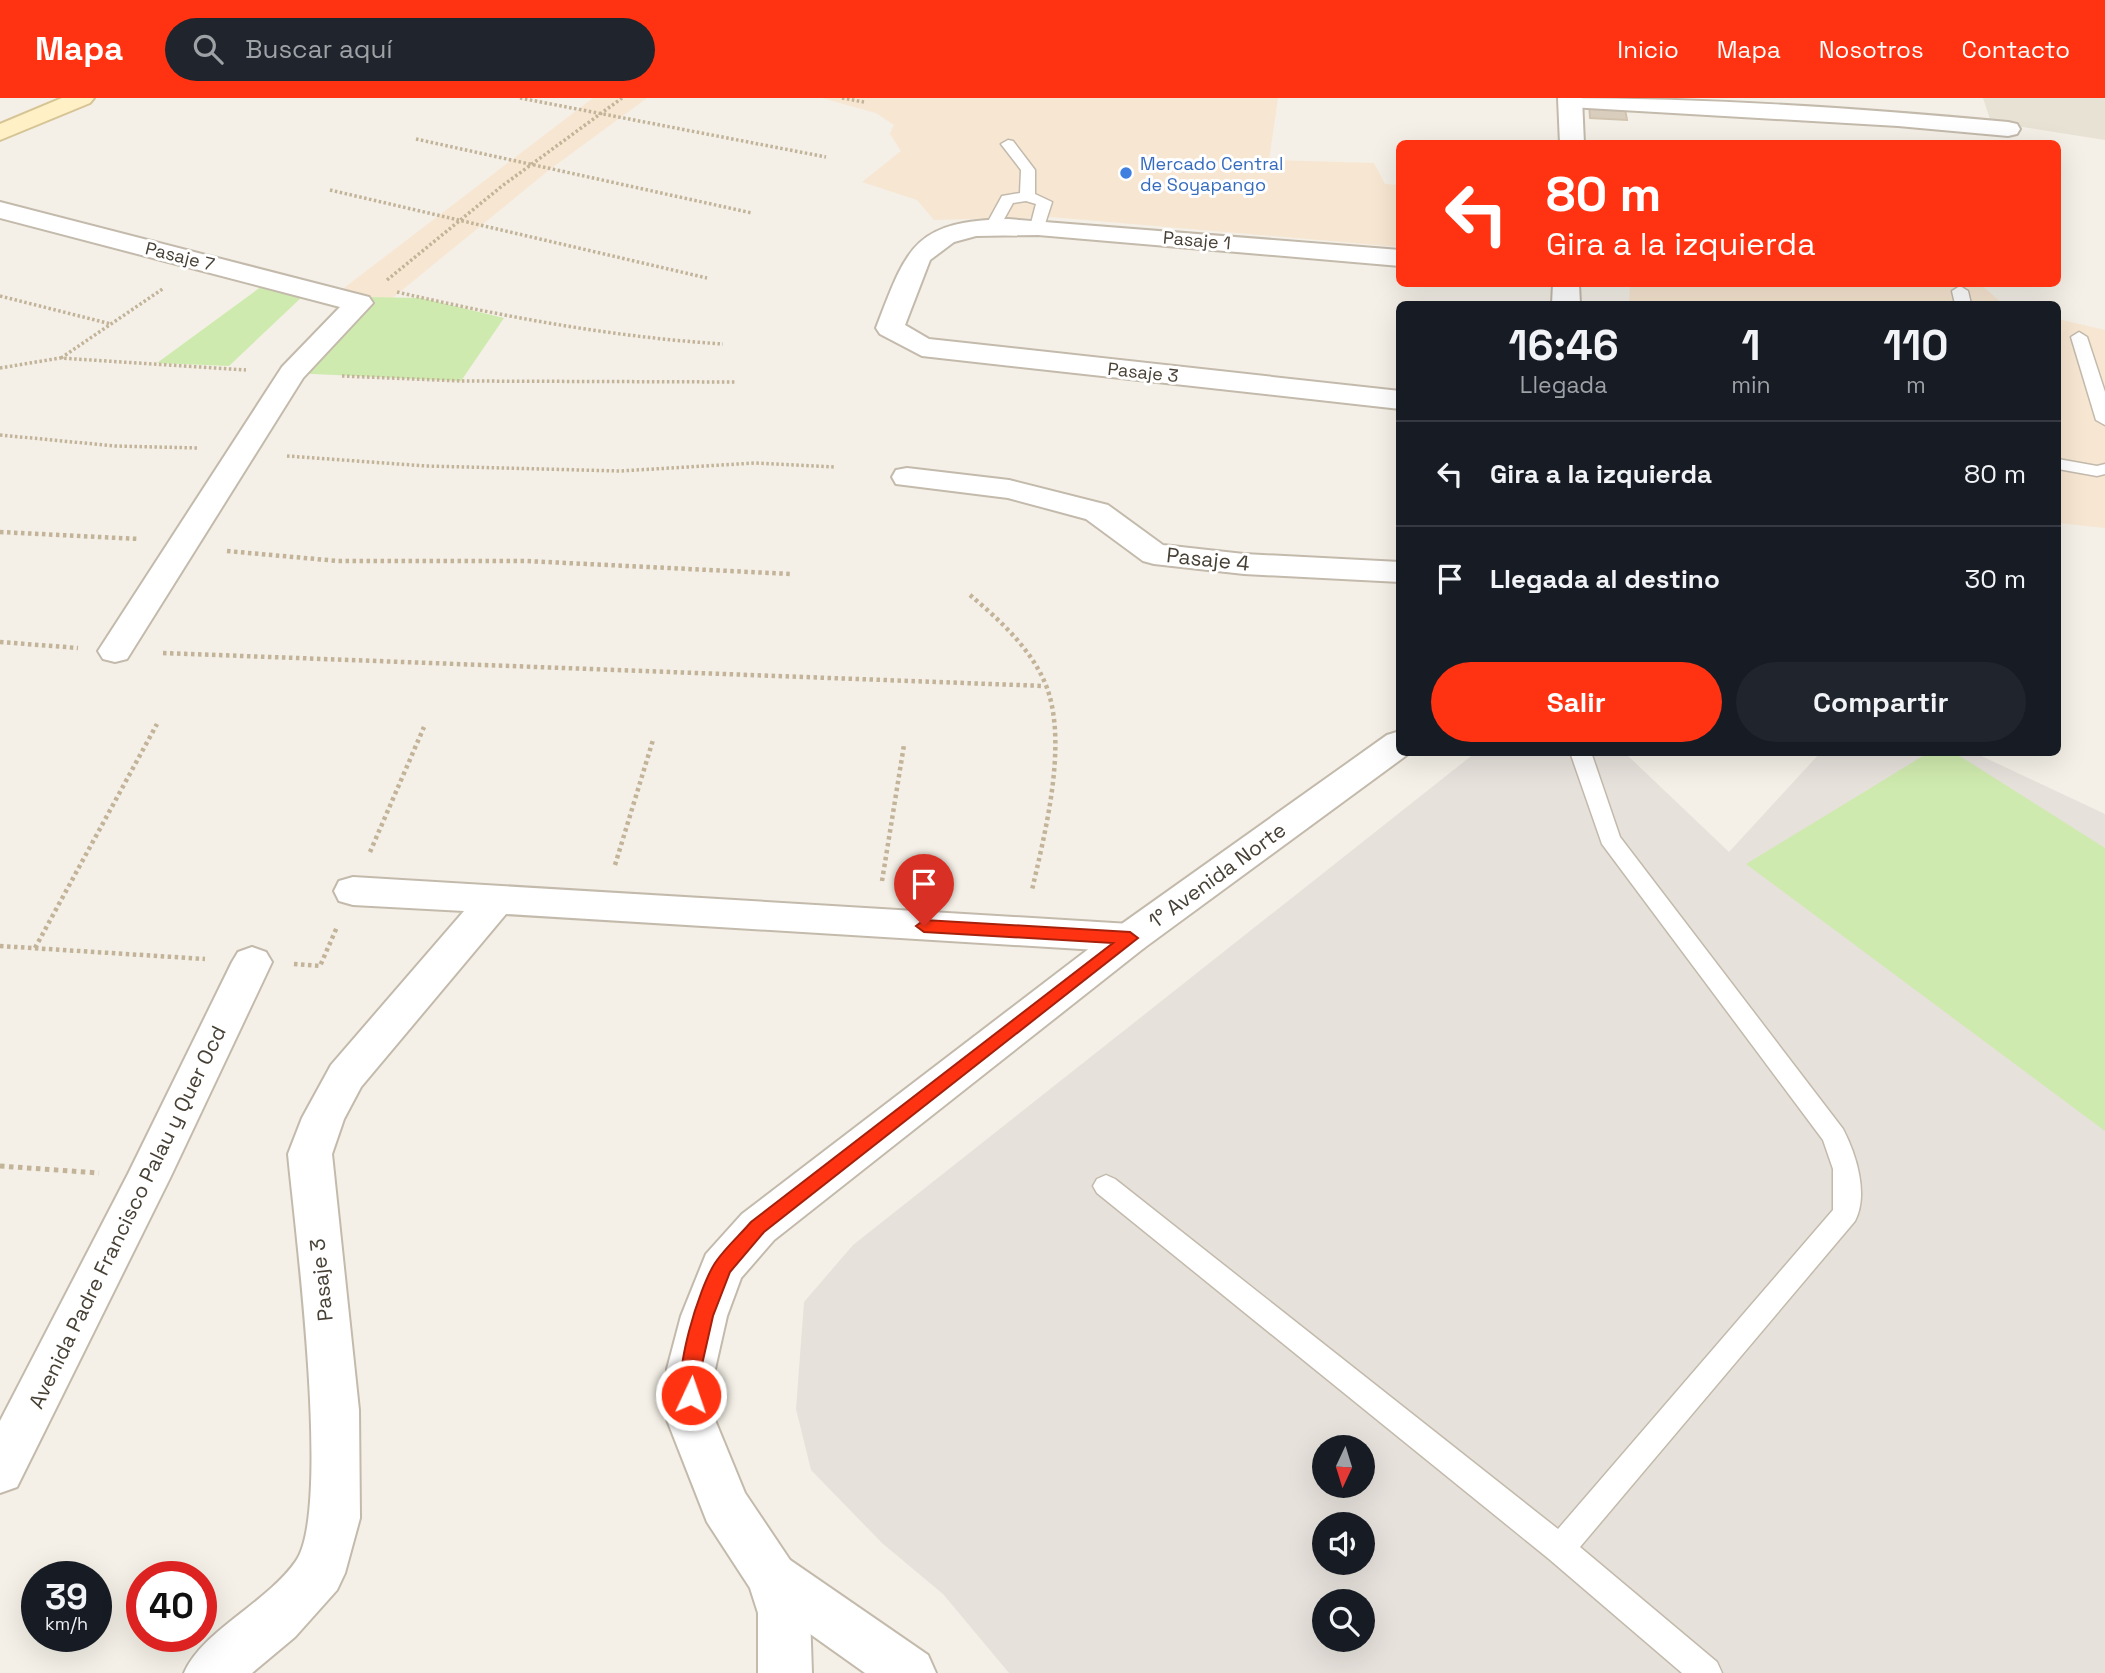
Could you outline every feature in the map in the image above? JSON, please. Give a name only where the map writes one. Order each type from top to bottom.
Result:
[{"type":"main road","points":[[0,133],[82,98]]},
{"type":"street","points":[[1572,140],[1570,99],[1898,119],[2008,129]]},
{"type":"street","points":[[1898,119],[1913,140]]},
{"type":"street","name":"Pasaje 7","points":[[0,210],[202,262],[369,295]]},
{"type":"street","name":"Pasaje 1","points":[[890,328],[919,255],[932,243],[1041,215],[1396,258]]},
{"type":"street","points":[[115,651],[292,373],[369,295]]},
{"type":"street","name":"Pasaje 3","points":[[890,328],[922,347],[1396,400]]},
{"type":"street","name":"Pasaje 4","points":[[907,477],[1009,489],[1097,512],[1154,554],[1244,564],[1396,572]]},
{"type":"street","name":"1° Avenida Norte","points":[[785,1673],[784,1613],[772,1577],[725,1506],[691,1420],[691,1369],[704,1316],[722,1268],[758,1227],[1130,938],[1396,746]]},
{"type":"street","points":[[353,891],[1130,938]]},
{"type":"street","name":"Pasaje 3","points":[[211,1673],[277,1619],[318,1573],[335,1518],[335,1410],[310,1154],[323,1118],[346,1076],[496,900]]},
{"type":"street","name":"Avenida Padre Francisco Palau y Quer Ocd","points":[[0,1471],[149,1176],[253,961]]},
{"type":"street","points":[[772,1577],[909,1673]]},
{"type":"lane","points":[[1008,144],[1028,170],[1027,196],[1041,215],[1062,198]]},
{"type":"lane","points":[[993,227],[1007,199],[1027,196]]},
{"type":"lane","points":[[2079,337],[2105,420]]},
{"type":"lane","points":[[2061,465],[2097,471],[2105,469]]},
{"type":"lane","points":[[1560,1549],[1846,1213],[1846,1169],[1834,1136],[1610,839],[1581,756]]},
{"type":"lane","points":[[1106,1186],[1560,1549],[1706,1673]]},
{"type":"path","points":[[520,98],[826,157]]},
{"type":"path","points":[[369,295],[460,221],[622,98]]},
{"type":"path","points":[[842,98],[864,102]]},
{"type":"path","points":[[415,139],[752,213]]},
{"type":"path","points":[[330,190],[707,278]]},
{"type":"path","points":[[60,358],[202,262]]},
{"type":"path","points":[[369,295],[565,329],[661,342],[723,344]]},
{"type":"path","points":[[0,296],[111,324]]},
{"type":"path","points":[[0,368],[60,358],[461,381],[736,382]]},
{"type":"path","points":[[0,435],[115,446],[204,448],[426,466],[620,471],[755,463],[834,467]]},
{"type":"path","points":[[0,532],[73,538],[151,539],[338,561],[625,564],[791,574]]},
{"type":"path","points":[[970,595],[1020,645],[1048,694],[1055,734],[1038,863],[1022,932]]},
{"type":"path","points":[[0,642],[115,651],[1044,686]]},
{"type":"path","points":[[35,948],[158,724]]},
{"type":"path","points":[[0,946],[320,966],[424,727]]},
{"type":"path","points":[[602,906],[653,740]]},
{"type":"path","points":[[875,923],[904,745]]},
{"type":"path","points":[[0,1166],[149,1176]]},
{"type":"shaded area","points":[[593,98],[647,98],[549,170],[390,300],[340,291]]},
{"type":"shaded area","name":"Mercado Central de Soyapango","points":[[822,98],[1278,98],[1269,160],[1374,163],[1385,184],[1396,185],[1396,247],[1051,217],[934,220],[917,200],[862,182],[901,151],[890,134],[894,125],[876,113]]},
{"type":"shaded area","points":[[1983,98],[2105,98],[2105,140],[1991,122]]},
{"type":"shaded area","points":[[1630,287],[1983,287],[2000,301],[1629,301]]},
{"type":"shaded area","points":[[2061,320],[2105,330],[2105,528],[2061,523]]},
{"type":"shaded area","points":[[1471,756],[1628,756],[1729,852],[1817,756],[1981,756],[2105,814],[2105,1673],[1009,1673],[943,1594],[882,1543],[811,1470],[796,1409],[804,1302],[853,1245]]},
{"type":"green space","points":[[262,286],[303,296],[229,366],[157,363]]},
{"type":"green space","points":[[367,297],[421,298],[504,318],[461,381],[292,373]]},
{"type":"green space","points":[[1923,756],[1960,756],[2105,848],[2105,1131],[1746,864]]},
{"type":"building","points":[[1589,102],[1624,104],[1627,120],[1590,118]]},
{"type":"place","name":"Mercado Central de Soyapango","points":[[1126,173]]},
{"type":"route","points":[[691,1395],[691,1369],[704,1316],[722,1268],[758,1227],[1130,938],[924,926]]}]
